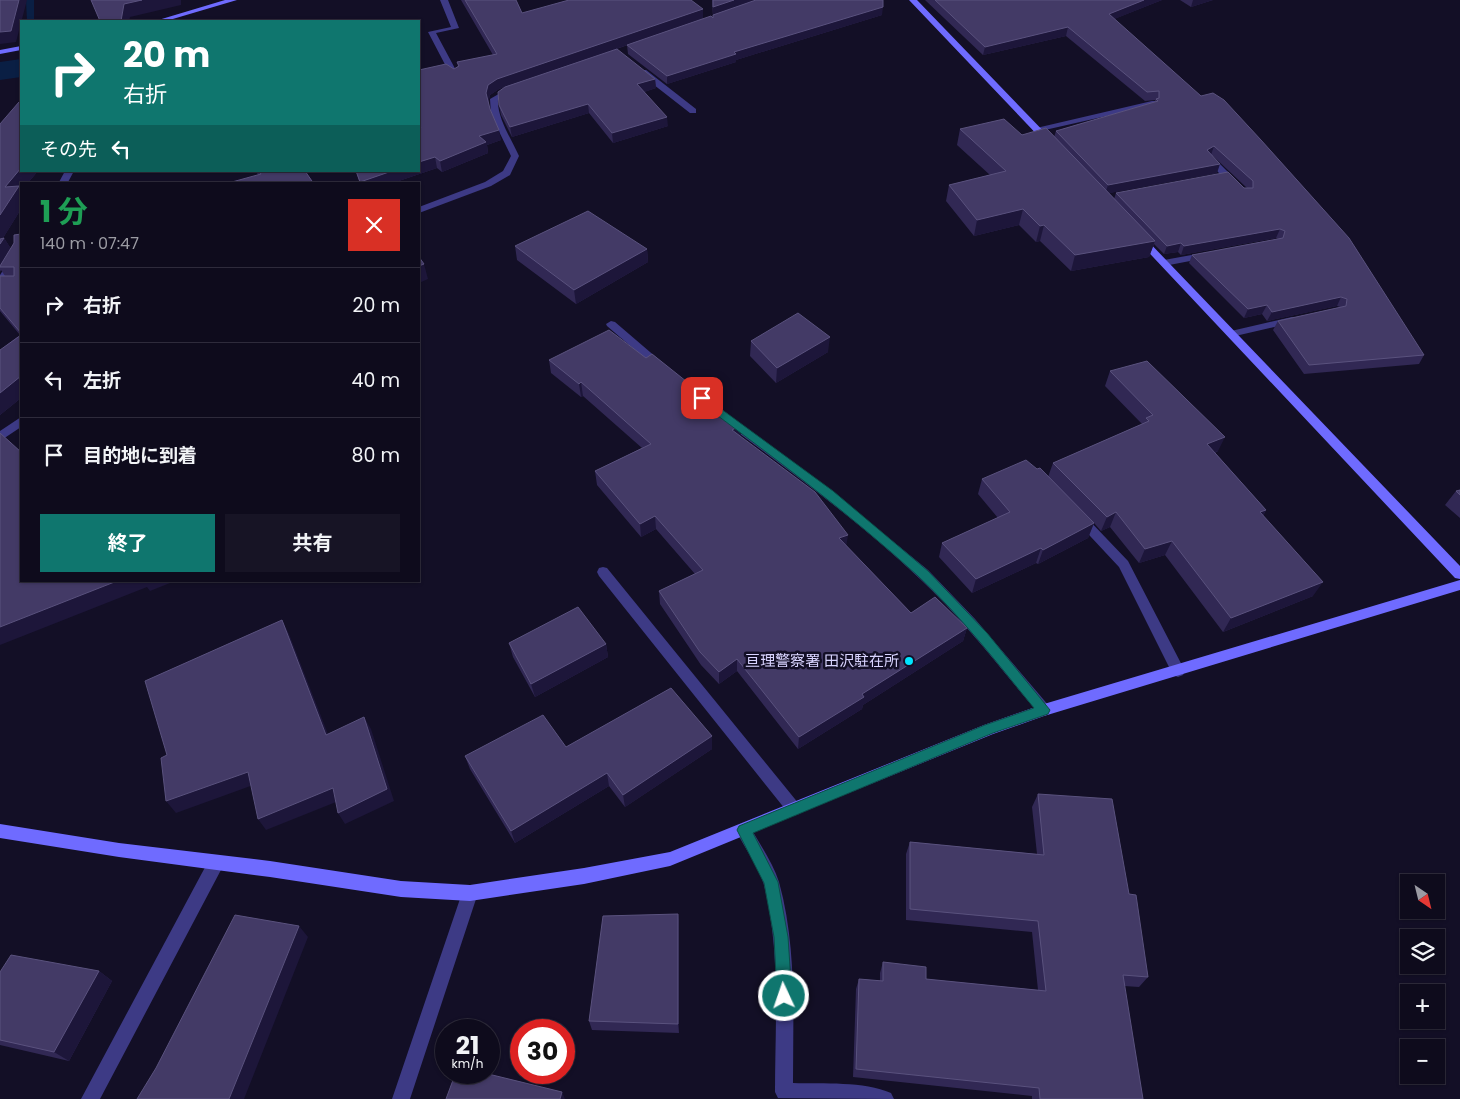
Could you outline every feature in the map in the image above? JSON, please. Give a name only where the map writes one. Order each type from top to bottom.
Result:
[{"type":"street","points":[[163,20],[233,0]]},
{"type":"street","points":[[444,0],[455,28],[432,32],[455,76]]},
{"type":"street","points":[[913,0],[1056,150]]},
{"type":"street","points":[[0,52],[20,48]]},
{"type":"street","points":[[634,65],[693,111]]},
{"type":"street","points":[[420,210],[488,184],[507,173],[515,156],[508,138],[497,120],[493,106],[494,99],[503,93],[521,87]]},
{"type":"street","points":[[1036,129],[1152,103]]},
{"type":"street","points":[[1210,159],[1222,177],[1245,194]]},
{"type":"street","points":[[1137,234],[1460,574]]},
{"type":"street","points":[[14,286],[0,284],[20,251]]},
{"type":"street","points":[[1164,262],[1220,253]]},
{"type":"street","points":[[1231,334],[1298,319]]},
{"type":"street","points":[[611,324],[668,372]]},
{"type":"street","points":[[715,408],[829,493],[924,574],[982,636],[1044,710]]},
{"type":"street","points":[[0,436],[20,422]]},
{"type":"street","points":[[1072,510],[1124,564],[1178,671]]},
{"type":"street","points":[[603,572],[794,809]]},
{"type":"street","points":[[0,831],[401,889],[470,894],[584,876],[670,859],[990,729],[1044,710],[1460,585]]},
{"type":"street","points":[[744,830],[771,882],[781,937],[784,996],[784,1092],[848,1094],[885,1099]]},
{"type":"street","points":[[90,1099],[216,863]]},
{"type":"street","points":[[401,1099],[470,894]]},
{"type":"water","points":[[20,59],[20,77],[0,80],[0,62]]},
{"type":"building","points":[[0,0],[19,0],[11,31],[0,32]]},
{"type":"building","points":[[91,0],[142,0],[124,4],[121,20],[100,20]]},
{"type":"building","points":[[465,0],[516,0],[522,13],[569,0],[691,0],[703,9],[497,79],[488,85],[486,93],[490,109],[499,130],[479,136],[486,142],[440,161],[435,157],[420,162],[420,70],[446,64],[454,69],[459,66],[457,62],[497,54]]},
{"type":"building","points":[[713,0],[734,0],[713,7]]},
{"type":"building","points":[[756,0],[883,0],[883,7],[734,52],[736,54],[667,76],[627,45],[711,16],[713,18],[713,15]]},
{"type":"building","points":[[935,0],[1144,0],[1109,14],[1201,96],[1213,93],[1224,100],[1261,140],[1349,238],[1424,355],[1309,365],[1278,321],[1346,306],[1347,299],[1341,297],[1272,312],[1267,305],[1248,309],[1192,255],[1283,238],[1285,231],[1280,229],[1184,246],[1181,243],[1167,246],[1116,193],[1228,172],[1244,188],[1253,188],[1253,181],[1214,146],[1207,150],[1220,164],[1108,185],[1056,131],[1158,101],[1156,99],[1159,98],[1159,91],[1147,92],[1068,27],[985,47]]},
{"type":"building","points":[[617,49],[655,79],[637,84],[667,117],[612,133],[588,104],[510,127],[499,105],[498,92],[505,87]]},
{"type":"building","points":[[20,102],[20,169],[5,187],[19,186],[0,215],[0,124]]},
{"type":"building","points":[[1004,119],[1022,135],[1046,128],[1155,241],[1075,255],[1044,225],[1040,226],[1023,209],[977,220],[949,185],[1006,171],[960,129]]},
{"type":"building","points":[[260,172],[306,172],[313,182],[232,182],[261,174]]},
{"type":"building","points":[[356,172],[389,172],[360,182]]},
{"type":"building","points":[[588,211],[647,249],[574,290],[515,246]]},
{"type":"building","points":[[20,234],[20,332],[0,308],[0,276],[14,276],[14,267],[0,266],[14,243],[14,235]]},
{"type":"building","points":[[798,313],[830,337],[777,368],[751,341]]},
{"type":"building","points":[[609,330],[646,358],[652,354],[741,425],[732,430],[815,492],[848,535],[839,538],[911,613],[935,597],[967,628],[862,694],[864,697],[799,737],[737,659],[719,672],[700,652],[659,591],[703,570],[655,516],[640,524],[595,471],[651,444],[581,382],[579,384],[549,360]]},
{"type":"building","points":[[20,336],[20,377],[0,393],[0,350]]},
{"type":"building","points":[[1147,361],[1225,437],[1207,444],[1266,510],[1260,512],[1323,582],[1231,618],[1172,541],[1145,549],[1116,512],[1107,517],[1053,463],[1149,421],[1146,418],[1153,415],[1110,371]]},
{"type":"building","points":[[0,433],[20,451],[20,582],[114,582],[0,627]]},
{"type":"building","points":[[1026,460],[1037,469],[1040,468],[1094,523],[1043,550],[1041,548],[976,579],[942,543],[1010,512],[982,479]]},
{"type":"building","points":[[578,607],[606,644],[531,684],[509,643]]},
{"type":"building","points":[[282,620],[326,735],[364,717],[387,789],[338,813],[333,788],[258,819],[248,772],[166,801],[161,758],[167,755],[145,681]]},
{"type":"building","points":[[671,688],[712,736],[623,795],[607,773],[511,831],[465,756],[543,715],[566,747]]},
{"type":"building","points":[[1038,794],[1112,799],[1129,894],[1136,895],[1148,977],[1123,975],[1143,1099],[1040,1099],[1039,1088],[856,1069],[859,979],[883,981],[883,962],[926,967],[926,979],[1046,991],[1038,921],[910,909],[910,842],[1044,855]]},
{"type":"building","points":[[678,914],[678,1024],[589,1021],[603,916]]},
{"type":"building","points":[[235,915],[299,926],[229,1099],[137,1099],[156,1068]]},
{"type":"building","points":[[11,955],[99,971],[54,1052],[0,1040],[0,972]]},
{"type":"building","points":[[500,1077],[510,1079],[510,1084],[529,1084],[562,1092],[560,1099],[446,1099],[452,1084],[500,1084]]},
{"type":"waterway","points":[[30,0],[31,20]]},
{"type":"place","name":"亘理警察署 田沢駐在所","points":[[909,661]]},
{"type":"route","points":[[702,398],[829,493],[924,574],[982,636],[1044,710],[990,729],[744,830],[771,882],[781,937],[784,996]]}]
